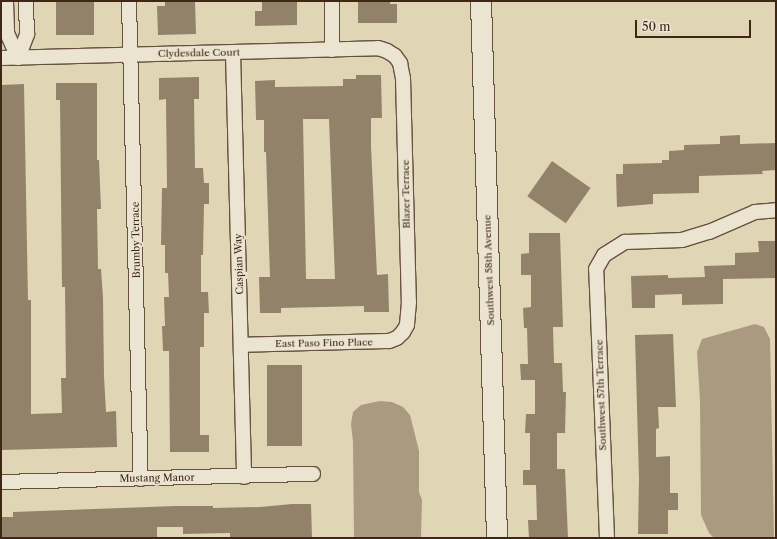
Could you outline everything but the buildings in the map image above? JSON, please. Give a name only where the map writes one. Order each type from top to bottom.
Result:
[{"type":"street","points":[[6,1],[7,33],[18,58]]},
{"type":"street","points":[[18,58],[27,34],[26,1]]},
{"type":"street","name":"Brumby Terrace","points":[[129,1],[141,478]]},
{"type":"street","points":[[332,1],[332,50]]},
{"type":"street","name":"Southwest 58th Avenue","points":[[481,1],[497,538]]},
{"type":"street","name":"Clydesdale Court","points":[[1,58],[378,48],[388,51],[395,56]]},
{"type":"street","name":"Caspian Way","points":[[233,52],[244,477]]},
{"type":"street","name":"Blazer Terrace","points":[[395,56],[400,63],[404,78],[409,302],[407,325],[404,332]]},
{"type":"street","name":"Southwest 57th Terrace","points":[[607,538],[596,269],[604,255],[625,242],[682,240],[709,232],[755,212],[776,210]]},
{"type":"street","name":"East Paso Fino Place","points":[[241,345],[389,342],[404,332]]},
{"type":"street","name":"Mustang Manor","points":[[1,482],[244,477],[313,474]]},
{"type":"shaded area","points":[[755,324],[764,327],[770,339],[774,538],[714,538],[709,533],[701,515],[700,400],[697,352],[702,339]]},
{"type":"shaded area","points":[[380,401],[392,402],[403,407],[410,415],[419,451],[419,492],[422,500],[421,538],[354,538],[353,442],[351,424],[353,412],[361,405]]}]
